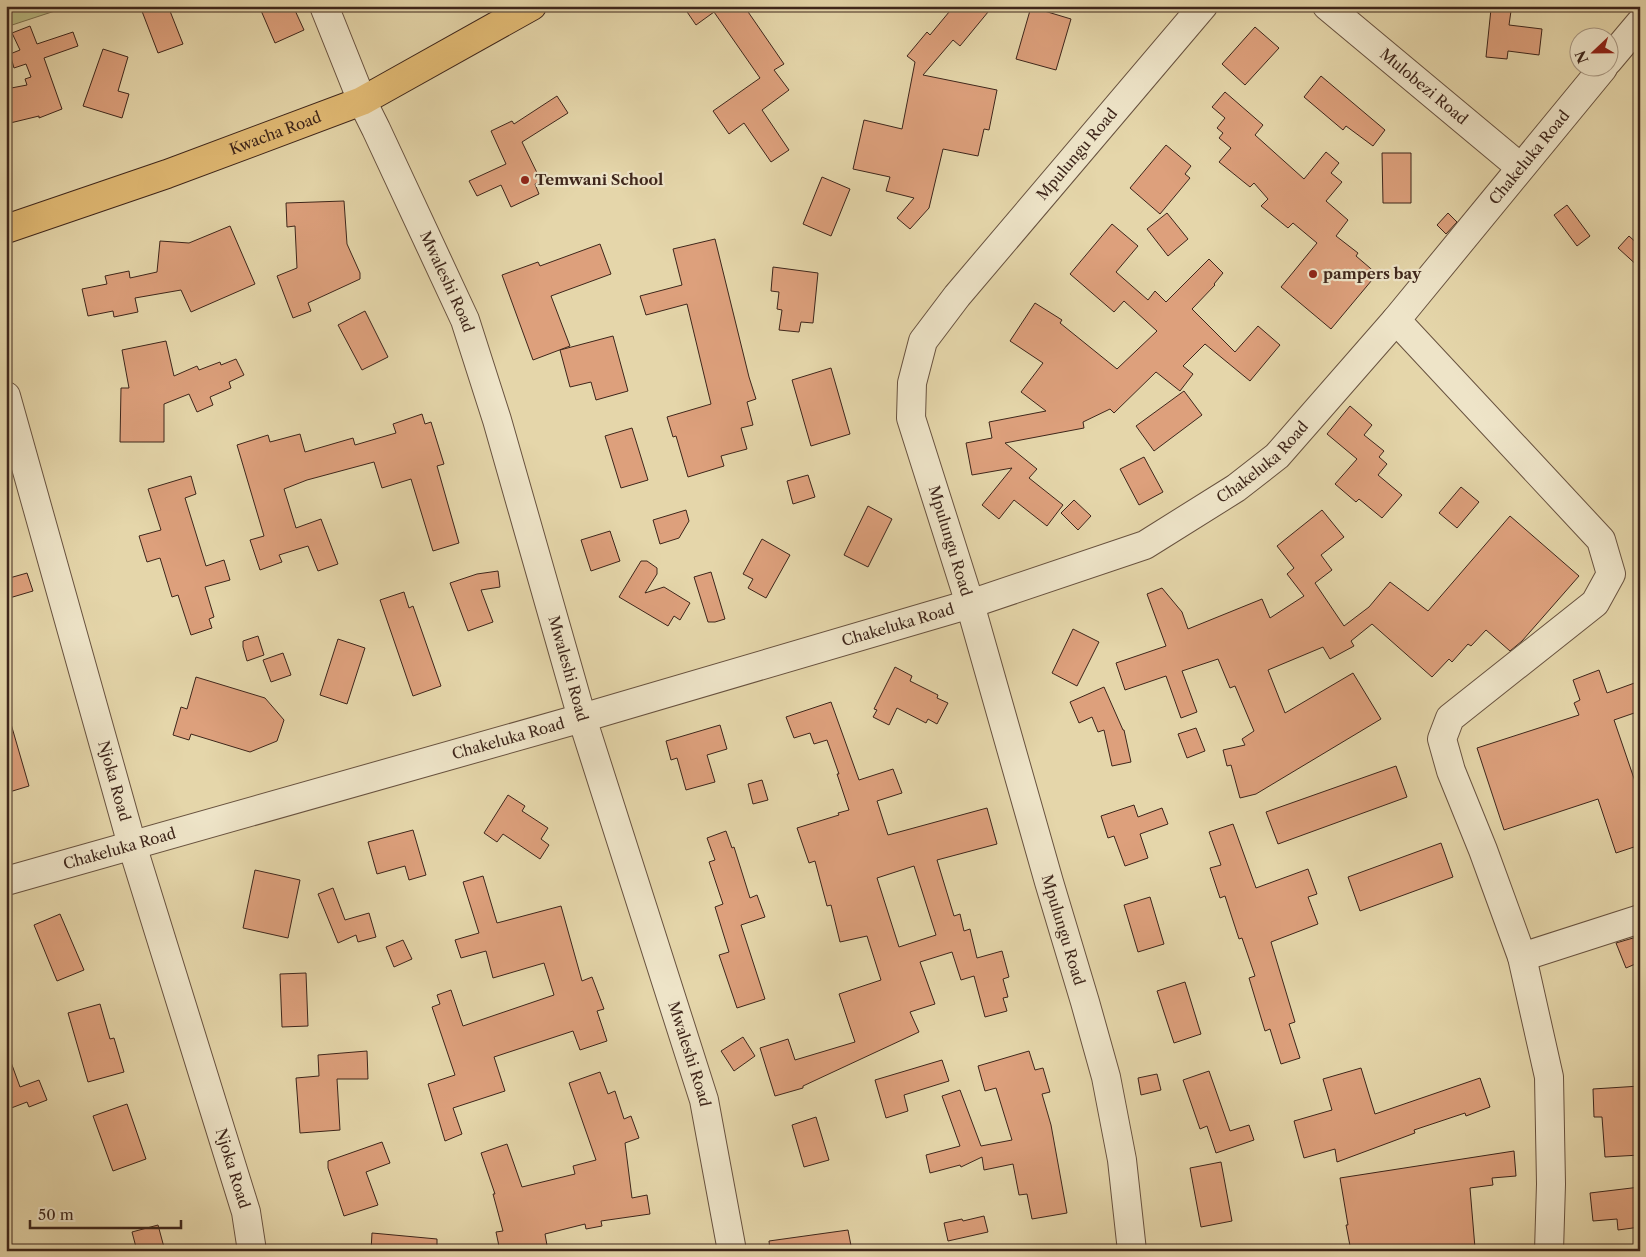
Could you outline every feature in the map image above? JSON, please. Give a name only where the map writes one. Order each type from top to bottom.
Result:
[{"type":"main road","name":"Kwacha Road","points":[[6,229],[167,174],[362,101],[532,6]]},
{"type":"street","name":"Mwaleshi Road","points":[[324,6],[362,101],[465,320],[498,420],[582,718],[704,1100],[732,1251]]},
{"type":"street","name":"Mpulungu Road","points":[[1132,1251],[1122,1160],[1106,1077],[970,604],[911,418],[912,382],[922,341],[957,296],[1203,6]]},
{"type":"street","name":"Mulobezi Road","points":[[1327,6],[1520,167]]},
{"type":"street","points":[[1618,49],[1640,24]]},
{"type":"street","name":"Chakeluka Road","points":[[6,881],[582,718],[970,604],[1145,545],[1236,488],[1277,456],[1396,320],[1595,78]]},
{"type":"street","points":[[1396,320],[1601,540],[1611,574],[1595,603],[1450,718],[1442,739],[1451,771],[1483,850],[1522,957],[1549,1077],[1551,1184],[1549,1251]]},
{"type":"street","name":"Njoka Road","points":[[6,396],[132,845],[246,1212],[252,1251]]},
{"type":"street","points":[[1522,957],[1640,919]]},
{"type":"green space","points":[[6,6],[70,6],[6,27]]},
{"type":"building","points":[[140,6],[168,6],[183,44],[158,53]]},
{"type":"building","points":[[259,6],[293,6],[304,30],[275,43]]},
{"type":"building","points":[[683,6],[744,6],[784,64],[774,70],[789,90],[762,110],[789,150],[771,162],[744,123],[729,134],[713,111],[760,78],[714,12],[696,25]]},
{"type":"building","points":[[954,6],[993,6],[960,46],[953,40],[923,75],[997,90],[989,130],[984,129],[978,156],[943,149],[929,208],[910,229],[897,218],[914,198],[886,191],[890,177],[853,169],[864,120],[902,129],[915,62],[907,56],[927,32],[930,35]]},
{"type":"building","points":[[1031,7],[1071,19],[1056,70],[1016,59]]},
{"type":"building","points":[[1491,9],[1511,11],[1509,25],[1542,29],[1539,55],[1508,51],[1507,59],[1486,57]]},
{"type":"building","points":[[30,26],[37,44],[73,32],[78,46],[44,58],[62,109],[39,118],[39,116],[6,124],[6,89],[27,85],[25,79],[31,77],[26,64],[14,68],[10,54],[20,50],[12,33]]},
{"type":"building","points":[[1255,27],[1279,48],[1245,85],[1222,64]]},
{"type":"building","points":[[103,49],[128,57],[118,91],[129,94],[122,118],[83,106]]},
{"type":"building","points":[[1321,76],[1385,130],[1373,146],[1346,126],[1343,130],[1304,97]]},
{"type":"building","points":[[1225,92],[1263,125],[1255,135],[1304,179],[1326,152],[1339,163],[1331,173],[1342,182],[1326,201],[1348,220],[1336,236],[1358,253],[1356,256],[1377,274],[1331,329],[1281,287],[1317,243],[1293,223],[1288,228],[1261,206],[1268,199],[1254,183],[1250,187],[1219,162],[1231,148],[1219,138],[1223,133],[1217,128],[1225,118],[1212,107]]},
{"type":"building","points":[[557,96],[568,113],[522,142],[541,181],[535,184],[539,194],[511,207],[501,185],[477,196],[469,181],[506,164],[491,131],[512,121],[514,124]]},
{"type":"building","points":[[1166,145],[1191,166],[1185,174],[1190,178],[1160,214],[1130,188]]},
{"type":"building","points":[[1382,153],[1411,153],[1411,203],[1383,203]]},
{"type":"building","points":[[822,177],[850,189],[831,236],[803,224]]},
{"type":"building","points":[[344,201],[347,244],[360,273],[360,279],[308,303],[311,311],[293,318],[277,276],[297,268],[295,226],[287,227],[286,203]]},
{"type":"building","points":[[1567,205],[1590,236],[1577,246],[1554,215]]},
{"type":"building","points":[[1167,213],[1188,239],[1168,256],[1147,229]]},
{"type":"building","points":[[1448,213],[1457,222],[1446,234],[1437,225]]},
{"type":"building","points":[[1112,224],[1138,246],[1116,272],[1148,300],[1155,291],[1166,302],[1209,259],[1223,273],[1215,285],[1192,309],[1235,352],[1258,326],[1280,345],[1250,381],[1205,344],[1183,366],[1193,374],[1180,391],[1156,372],[1114,413],[1110,409],[1083,422],[1084,428],[1005,443],[1037,469],[1029,478],[1063,505],[1047,526],[1014,500],[999,519],[982,505],[1012,468],[972,475],[966,443],[992,438],[989,422],[1046,411],[1021,392],[1043,363],[1010,341],[1035,303],[1062,320],[1060,323],[1117,369],[1157,331],[1124,301],[1114,312],[1070,274]]},
{"type":"building","points":[[230,226],[255,284],[191,312],[181,290],[135,298],[138,312],[114,317],[113,311],[88,316],[82,289],[107,284],[105,276],[129,271],[130,278],[157,272],[160,241],[189,243]]},
{"type":"building","points":[[1629,236],[1640,246],[1640,268],[1618,248]]},
{"type":"building","points":[[715,239],[756,399],[747,402],[753,425],[741,428],[747,449],[721,456],[724,466],[688,477],[676,436],[673,437],[667,417],[711,404],[687,304],[646,315],[640,296],[682,285],[673,249]]},
{"type":"building","points":[[600,244],[611,274],[551,296],[570,346],[533,360],[502,275],[538,262],[540,266]]},
{"type":"building","points":[[773,267],[818,273],[813,323],[801,322],[799,332],[779,330],[782,310],[777,309],[779,292],[771,291]]},
{"type":"building","points":[[365,311],[388,357],[362,370],[338,325]]},
{"type":"building","points":[[613,336],[628,391],[596,400],[591,382],[570,387],[560,350]]},
{"type":"building","points":[[166,341],[174,376],[197,366],[199,370],[220,362],[221,365],[236,359],[244,375],[229,382],[231,388],[210,397],[213,405],[197,412],[189,394],[164,404],[164,442],[120,442],[121,388],[129,388],[122,350]]},
{"type":"building","points":[[831,368],[850,434],[811,446],[792,380]]},
{"type":"building","points":[[1184,391],[1202,415],[1154,451],[1136,426]]},
{"type":"building","points":[[1350,406],[1372,425],[1364,435],[1384,451],[1379,457],[1387,464],[1378,475],[1402,495],[1382,518],[1359,499],[1356,502],[1335,484],[1357,459],[1327,434]]},
{"type":"building","points":[[422,414],[425,424],[431,422],[444,464],[437,466],[459,543],[433,551],[411,479],[382,488],[374,462],[307,480],[284,489],[296,528],[321,519],[338,564],[318,571],[308,546],[279,555],[282,562],[260,570],[250,540],[264,536],[237,445],[268,435],[270,442],[300,434],[305,452],[353,438],[355,445],[396,433],[393,424]]},
{"type":"building","points":[[632,428],[648,480],[621,488],[605,436]]},
{"type":"building","points":[[1144,457],[1163,492],[1139,505],[1120,469]]},
{"type":"building","points":[[808,475],[815,497],[793,504],[787,481]]},
{"type":"building","points":[[191,476],[196,494],[185,498],[206,566],[224,560],[230,580],[205,587],[214,617],[209,619],[212,628],[191,635],[178,595],[172,597],[160,558],[147,562],[139,536],[161,530],[148,489]]},
{"type":"building","points":[[1461,487],[1479,502],[1457,528],[1439,513]]},
{"type":"building","points":[[1074,500],[1091,516],[1078,530],[1061,513]]},
{"type":"building","points":[[868,506],[892,519],[868,567],[844,555]]},
{"type":"building","points":[[686,510],[689,521],[679,538],[660,544],[653,520]]},
{"type":"building","points":[[1322,510],[1344,537],[1321,555],[1332,570],[1315,583],[1344,626],[1369,607],[1390,582],[1428,611],[1510,516],[1579,576],[1522,641],[1510,651],[1486,630],[1471,646],[1468,644],[1452,662],[1449,659],[1432,677],[1372,624],[1351,641],[1354,646],[1330,659],[1323,647],[1268,670],[1285,713],[1353,673],[1381,719],[1256,794],[1240,798],[1231,765],[1227,766],[1223,750],[1245,745],[1242,739],[1254,731],[1235,686],[1230,688],[1218,659],[1182,671],[1197,712],[1181,718],[1166,676],[1125,690],[1116,663],[1166,646],[1147,594],[1162,588],[1182,612],[1188,629],[1262,599],[1270,618],[1304,596],[1287,574],[1294,568],[1277,546]]},
{"type":"building","points":[[610,531],[620,561],[591,571],[581,540]]},
{"type":"building","points":[[762,539],[790,555],[766,598],[748,588],[753,579],[743,574]]},
{"type":"building","points":[[641,561],[647,561],[657,568],[657,574],[645,593],[664,587],[690,603],[680,620],[674,616],[668,626],[619,597]]},
{"type":"building","points":[[498,571],[500,587],[481,590],[493,622],[468,631],[450,583],[477,574]]},
{"type":"building","points":[[711,572],[725,619],[715,622],[708,622],[694,577]]},
{"type":"building","points":[[27,573],[33,591],[6,599],[6,579]]},
{"type":"building","points":[[404,592],[409,608],[413,606],[441,686],[413,696],[380,600]]},
{"type":"building","points":[[1073,629],[1099,642],[1077,686],[1052,673]]},
{"type":"building","points":[[258,636],[264,655],[247,661],[243,641]]},
{"type":"building","points":[[338,639],[365,648],[347,704],[320,695]]},
{"type":"building","points":[[283,653],[291,675],[271,682],[263,660]]},
{"type":"building","points":[[895,667],[912,676],[910,681],[938,695],[937,698],[948,703],[937,724],[928,719],[926,723],[897,708],[889,725],[873,717],[877,710],[874,709]]},
{"type":"building","points":[[1599,670],[1607,693],[1640,681],[1640,711],[1614,720],[1640,796],[1640,845],[1616,853],[1598,799],[1504,830],[1477,748],[1579,715],[1574,703],[1580,700],[1573,680]]},
{"type":"building","points":[[196,677],[265,698],[284,720],[277,741],[250,752],[191,734],[189,740],[173,735],[181,707],[187,709]]},
{"type":"building","points":[[1104,687],[1124,730],[1131,762],[1112,766],[1104,730],[1098,732],[1092,717],[1079,723],[1070,702]]},
{"type":"building","points":[[831,702],[859,780],[893,769],[902,793],[877,801],[888,835],[987,808],[997,844],[937,860],[954,916],[960,914],[964,931],[970,929],[977,958],[1002,951],[1009,977],[1003,979],[1008,997],[1003,998],[1007,1011],[985,1017],[974,976],[961,980],[952,952],[920,962],[935,1004],[910,1012],[919,1032],[803,1086],[803,1088],[775,1096],[760,1048],[788,1039],[795,1060],[855,1042],[839,994],[881,980],[867,936],[840,942],[831,905],[827,906],[815,861],[809,863],[797,828],[849,810],[827,740],[814,744],[810,733],[794,738],[786,717]],"holes":[[[914,866],[936,935],[899,947],[877,878]]]},
{"type":"building","points":[[11,724],[29,786],[6,793],[6,725]]},
{"type":"building","points":[[720,725],[727,749],[707,755],[715,782],[686,790],[677,758],[671,760],[666,741]]},
{"type":"building","points":[[1196,728],[1205,751],[1187,758],[1178,734]]},
{"type":"building","points":[[1396,766],[1407,797],[1278,844],[1266,812]]},
{"type":"building","points":[[762,780],[768,800],[753,804],[748,784]]},
{"type":"building","points":[[508,795],[525,806],[522,811],[548,828],[541,839],[549,845],[540,859],[503,834],[497,842],[484,833]]},
{"type":"building","points":[[1134,805],[1138,817],[1162,808],[1168,824],[1140,834],[1148,858],[1125,866],[1114,836],[1108,838],[1101,816]]},
{"type":"building","points":[[1233,824],[1256,888],[1308,869],[1317,894],[1308,897],[1318,924],[1271,942],[1295,1022],[1289,1024],[1300,1058],[1281,1064],[1270,1029],[1265,1031],[1249,978],[1255,976],[1242,938],[1239,939],[1225,896],[1220,898],[1210,868],[1221,865],[1209,832]]},
{"type":"building","points":[[413,830],[426,875],[409,880],[405,866],[377,874],[368,842]]},
{"type":"building","points":[[726,831],[732,848],[734,847],[750,898],[757,895],[765,917],[741,925],[765,999],[737,1008],[719,955],[729,952],[715,907],[723,904],[709,862],[715,860],[707,838]]},
{"type":"building","points":[[1441,843],[1453,877],[1360,911],[1348,877]]},
{"type":"building","points":[[255,870],[300,880],[288,938],[243,928]]},
{"type":"building","points":[[483,876],[497,923],[561,906],[582,981],[592,977],[604,1009],[597,1011],[607,1041],[580,1050],[573,1031],[494,1057],[505,1091],[453,1108],[462,1134],[445,1141],[428,1084],[455,1075],[432,1007],[440,1004],[437,995],[451,990],[463,1026],[554,995],[544,963],[493,978],[486,951],[461,958],[455,940],[479,933],[463,882]]},
{"type":"building","points":[[333,888],[345,920],[369,913],[376,937],[358,942],[356,935],[338,943],[318,894]]},
{"type":"building","points":[[1150,897],[1164,944],[1138,952],[1124,905]]},
{"type":"building","points":[[60,914],[84,970],[57,981],[34,925]]},
{"type":"building","points":[[1640,936],[1640,962],[1626,968],[1616,943]]},
{"type":"building","points":[[403,940],[412,959],[394,967],[386,947]]},
{"type":"building","points":[[306,973],[308,1026],[282,1027],[280,974]]},
{"type":"building","points":[[1185,982],[1201,1034],[1174,1043],[1157,991]]},
{"type":"building","points":[[100,1004],[110,1039],[114,1038],[124,1072],[88,1082],[68,1013]]},
{"type":"building","points":[[743,1037],[755,1056],[734,1071],[721,1051]]},
{"type":"building","points":[[367,1051],[368,1079],[337,1079],[340,1130],[300,1133],[296,1078],[319,1076],[318,1055]]},
{"type":"building","points":[[1029,1051],[1035,1070],[1043,1068],[1050,1092],[1042,1094],[1051,1125],[1067,1213],[1032,1219],[1027,1194],[1019,1195],[1013,1164],[984,1170],[982,1157],[961,1167],[960,1165],[930,1173],[926,1155],[960,1146],[942,1096],[960,1090],[981,1146],[1012,1140],[996,1088],[985,1091],[978,1066]]},
{"type":"building","points":[[8,1054],[20,1087],[39,1080],[47,1100],[29,1107],[27,1102],[6,1110],[6,1055]]},
{"type":"building","points":[[942,1060],[949,1081],[904,1095],[908,1111],[886,1118],[875,1080]]},
{"type":"building","points":[[1361,1068],[1375,1114],[1480,1078],[1490,1107],[1466,1116],[1465,1113],[1414,1130],[1415,1133],[1337,1162],[1335,1149],[1304,1158],[1294,1121],[1332,1110],[1323,1079]]},
{"type":"building","points":[[1209,1071],[1230,1131],[1249,1125],[1254,1140],[1216,1153],[1207,1126],[1200,1129],[1183,1080]]},
{"type":"building","points":[[600,1072],[608,1094],[615,1091],[624,1119],[631,1116],[639,1138],[625,1143],[632,1198],[647,1195],[650,1214],[601,1221],[602,1226],[586,1229],[585,1224],[545,1234],[548,1251],[500,1251],[496,1232],[503,1231],[493,1194],[495,1194],[481,1153],[507,1144],[522,1187],[575,1174],[573,1166],[596,1160],[569,1083]]},
{"type":"building","points":[[1157,1074],[1161,1090],[1141,1095],[1138,1078]]},
{"type":"building","points":[[1640,1086],[1640,1155],[1605,1157],[1602,1117],[1594,1117],[1593,1089]]},
{"type":"building","points":[[127,1104],[146,1159],[113,1171],[93,1116]]},
{"type":"building","points":[[816,1117],[829,1160],[804,1167],[792,1125]]},
{"type":"building","points":[[382,1142],[390,1163],[366,1172],[378,1205],[344,1216],[328,1168],[328,1161]]},
{"type":"building","points":[[1514,1151],[1516,1176],[1492,1178],[1493,1185],[1470,1188],[1475,1248],[1439,1251],[1351,1251],[1340,1178]]},
{"type":"building","points":[[1221,1162],[1232,1221],[1201,1227],[1190,1168]]},
{"type":"building","points":[[1640,1187],[1640,1227],[1618,1230],[1617,1219],[1593,1221],[1590,1193]]},
{"type":"building","points":[[984,1216],[988,1232],[948,1241],[944,1223]]},
{"type":"building","points":[[158,1225],[165,1251],[137,1251],[132,1232]]},
{"type":"building","points":[[848,1230],[852,1251],[770,1251],[769,1241]]},
{"type":"building","points":[[372,1233],[437,1239],[437,1251],[371,1251]]},
{"type":"place","name":"Temwani School","points":[[525,180]]},
{"type":"place","name":"pampers bay","points":[[1313,274]]}]
